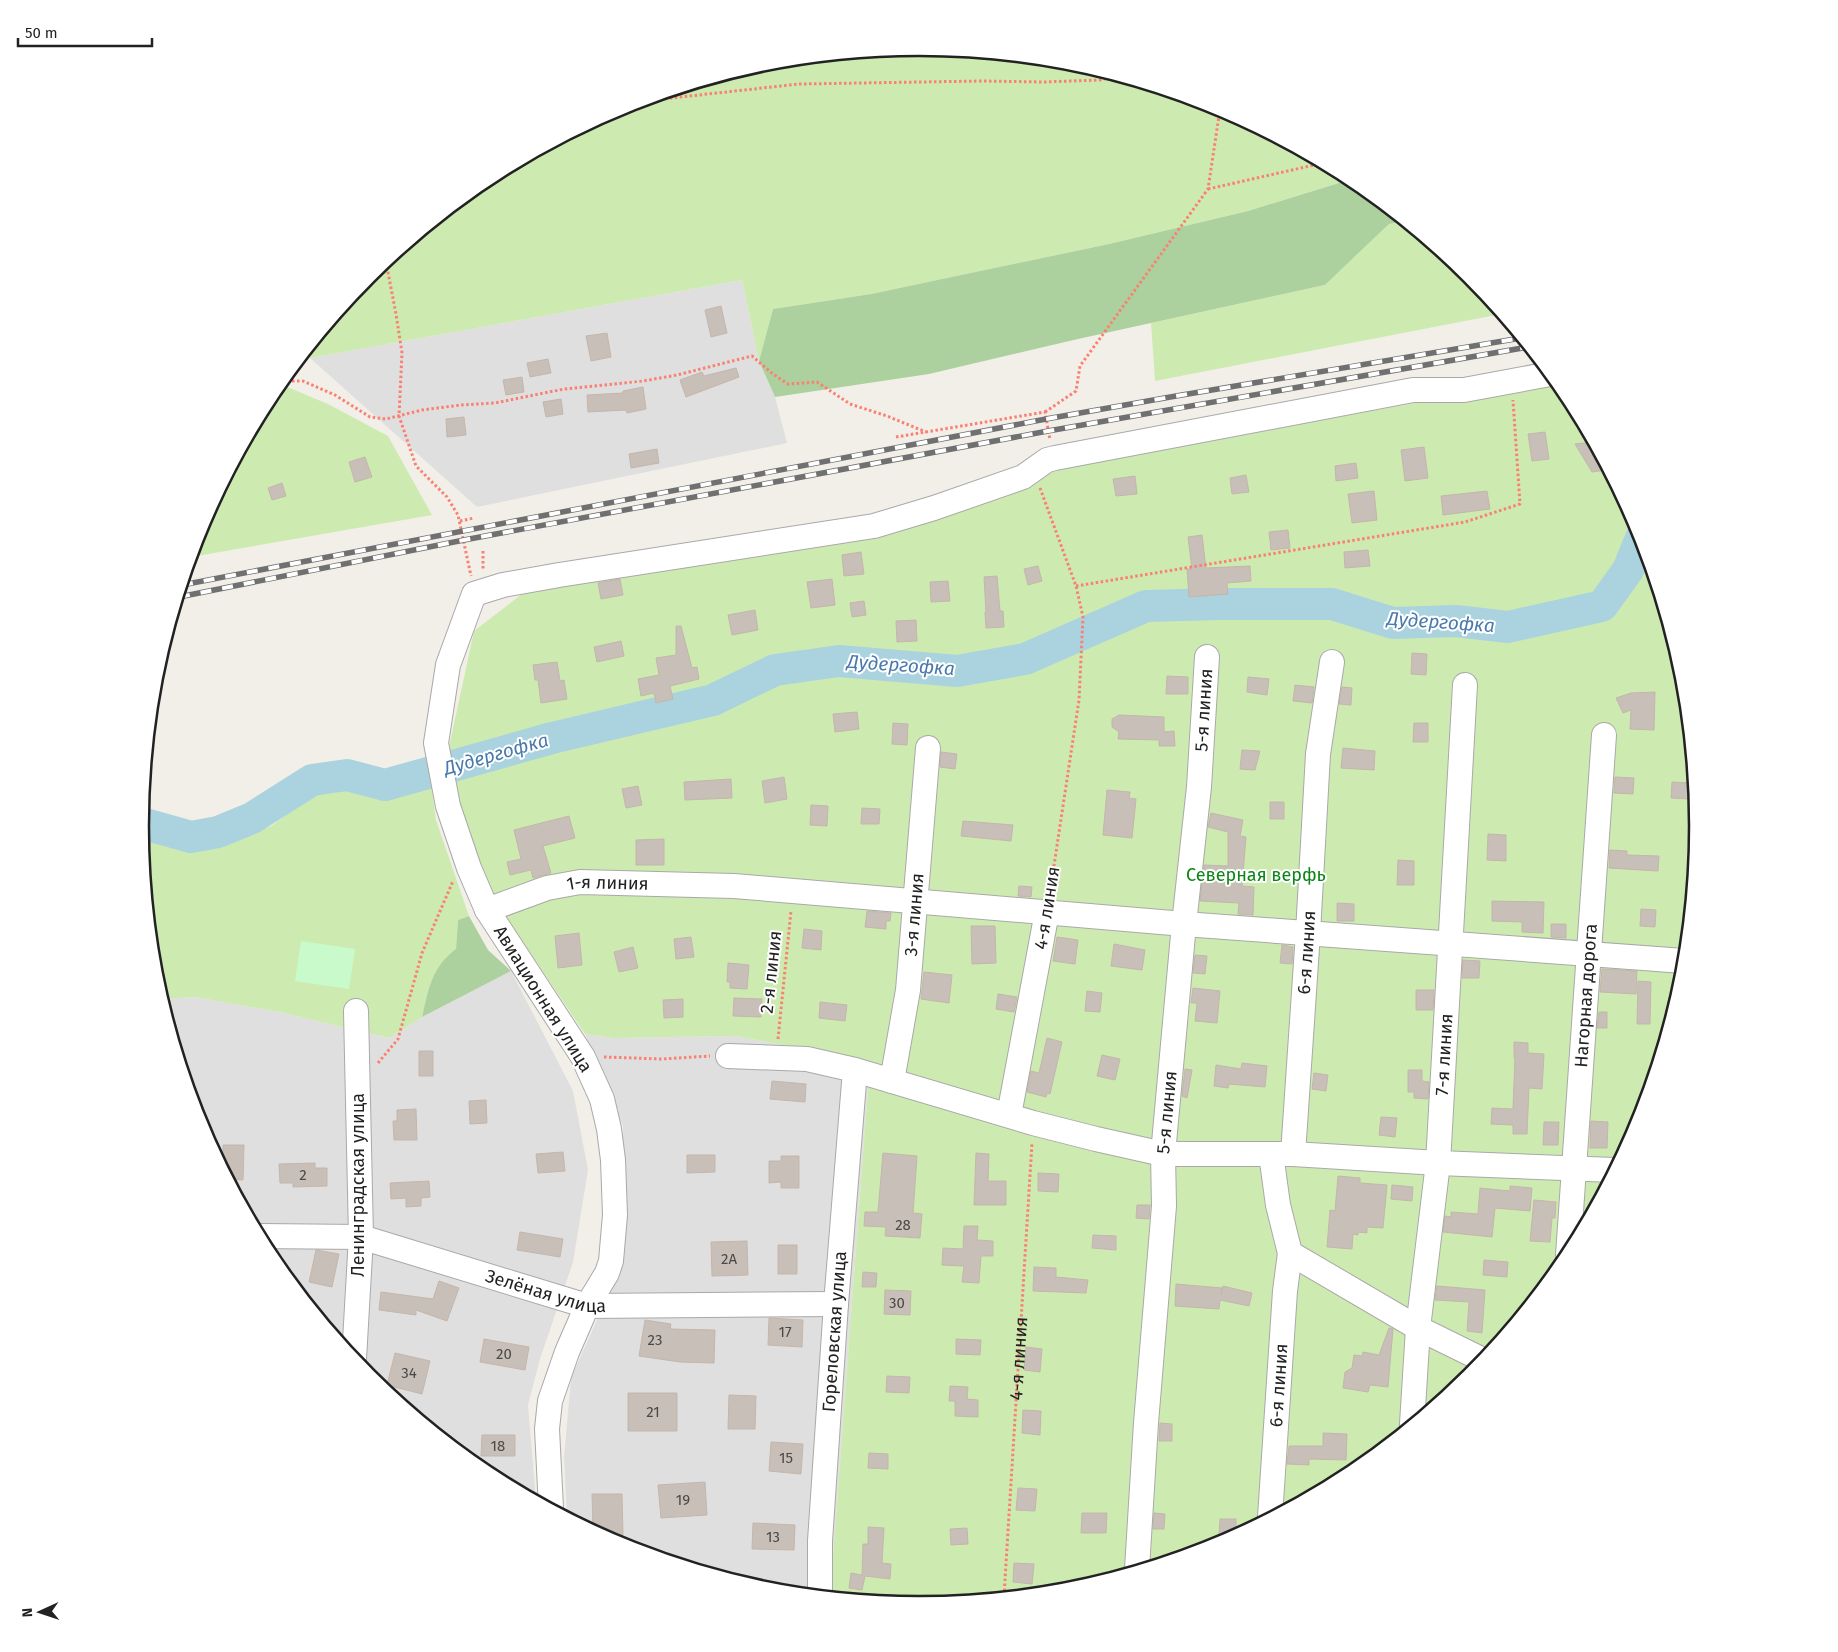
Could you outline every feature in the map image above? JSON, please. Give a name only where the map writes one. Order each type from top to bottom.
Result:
[{"type":"street","points":[[481,584],[874,526],[934,508],[1023,477],[1047,460],[1054,458],[1413,390],[1464,390],[1543,375]]},
{"type":"street","name":"Авиационная улица","points":[[481,584],[448,665],[436,743],[448,806],[469,868],[487,910],[583,1057],[602,1099],[609,1129],[613,1160],[615,1215],[612,1261],[607,1274],[587,1306],[567,1352],[550,1401],[547,1428],[551,1502]]},
{"type":"street","name":"5-я линия","points":[[1138,1564],[1146,1422],[1164,1206],[1163,1154],[1184,924],[1199,787],[1207,657]]},
{"type":"street","name":"6-я линия","points":[[1270,1510],[1284,1301],[1290,1253],[1278,1205],[1282,1154],[1308,933],[1318,754],[1332,662]]},
{"type":"street","name":"7-я линия","points":[[1412,1417],[1418,1328],[1438,1163],[1466,685]]},
{"type":"street","name":"Нагорная дорога","points":[[1569,1238],[1604,735]]},
{"type":"street","name":"3-я линия","points":[[892,1081],[908,990],[928,748]]},
{"type":"street","name":"1-я линия","points":[[487,910],[548,888],[580,882],[734,886],[1184,924],[1676,960]]},
{"type":"street","name":"4-я линия","points":[[1009,1115],[1047,912]]},
{"type":"street","name":"Ленинградская улица","points":[[355,1349],[361,1237],[356,1011]]},
{"type":"street","points":[[728,1056],[806,1059],[855,1070],[1033,1123],[1096,1140],[1163,1154],[1282,1154],[1607,1170]]},
{"type":"street","name":"Гореловская улица","points":[[820,1589],[820,1541],[836,1304],[855,1070]]},
{"type":"street","name":"Зелёная улица","points":[[268,1236],[361,1237],[587,1306],[836,1304]]},
{"type":"street","points":[[1290,1253],[1418,1328],[1476,1357]]},
{"type":"path","points":[[668,98],[799,84],[982,81],[1044,82],[1104,79]]},
{"type":"path","points":[[896,437],[1045,412],[1076,391],[1080,366],[1208,189],[1219,117]]},
{"type":"path","points":[[1208,189],[1313,165]]},
{"type":"path","points":[[388,270],[402,353],[399,416],[416,466],[447,497],[458,515],[481,584]]},
{"type":"path","points":[[291,381],[303,380],[335,395],[370,417],[386,419],[422,410],[495,403],[564,389],[643,381],[677,375],[752,356],[788,384],[817,382],[850,404],[887,416],[926,432]]},
{"type":"path","points":[[1076,586],[1465,522],[1520,504],[1511,382]]},
{"type":"path","points":[[1045,412],[1054,458]]},
{"type":"path","name":"4-я линия","points":[[1034,470],[1076,586],[1083,617],[1080,700],[1070,754],[1047,912]]},
{"type":"path","points":[[460,521],[474,518]]},
{"type":"path","points":[[481,584],[483,550]]},
{"type":"path","points":[[398,1039],[426,944],[453,880],[469,868]]},
{"type":"path","name":"2-я линия","points":[[777,1057],[794,891]]},
{"type":"path","points":[[583,1057],[662,1059],[728,1056]]},
{"type":"path","name":"4-я линия","points":[[1004,1590],[1033,1123]]},
{"type":"shaded area","points":[[742,280],[759,361],[775,397],[787,443],[477,507],[310,358]]},
{"type":"shaded area","points":[[511,971],[573,1091],[588,1170],[573,1262],[540,1359],[528,1405],[535,1494],[450,1437],[411,1405],[340,1334],[308,1295],[252,1211],[229,1166],[208,1121],[190,1073],[169,999],[195,997],[279,1012],[389,1038],[422,1017]]},
{"type":"shaded area","points":[[585,1034],[613,1038],[735,1036],[854,1058],[869,1074],[830,1590],[769,1581],[720,1570],[624,1537],[567,1510],[564,1458],[571,1378],[621,1266],[623,1126]]},
{"type":"green space","points":[[919,56],[1019,63],[1069,71],[1118,82],[1214,115],[1304,159],[1341,182],[1248,211],[1109,244],[871,294],[773,309],[759,361],[742,280],[310,358],[302,365],[340,318],[411,247],[450,215],[534,159],[624,115],[672,97],[720,82],[769,71],[869,58]]},
{"type":"green space","points":[[1341,182],[1397,222],[1389,224],[1325,285],[929,374],[775,397],[759,361],[773,309],[871,294],[1109,244],[1248,211]]},
{"type":"green space","points":[[1397,222],[1427,247],[1495,315],[1155,381],[1151,323],[1325,285],[1389,224]]},
{"type":"green space","name":"Северная верфь","points":[[1544,377],[1586,441],[1630,531],[1663,627],[1674,676],[1687,776],[1689,826],[1682,926],[1674,976],[1663,1025],[1648,1073],[1630,1121],[1586,1211],[1530,1295],[1498,1334],[1427,1405],[1388,1437],[1347,1466],[1304,1493],[1259,1516],[1214,1537],[1166,1555],[1118,1570],[1069,1581],[969,1594],[919,1596],[830,1590],[869,1074],[854,1058],[735,1036],[613,1038],[585,1034],[498,905],[486,895],[467,840],[449,747],[474,631],[535,584],[877,536],[1007,496],[1058,469],[1442,398]]},
{"type":"green space","points":[[287,387],[328,404],[388,436],[432,515],[199,556],[208,531],[252,441]]},
{"type":"green space","points":[[431,783],[436,820],[469,916],[458,920],[456,950],[436,971],[429,988],[422,1017],[389,1038],[279,1012],[195,997],[169,999],[156,926],[149,833],[181,846],[242,836],[271,826],[289,813],[293,803],[305,792],[318,786],[340,785],[353,791],[378,795],[394,793]]},
{"type":"green space","points":[[469,916],[488,950],[511,971],[422,1017],[429,988],[436,971],[456,949],[458,920]]},
{"type":"green space","points":[[301,941],[355,949],[349,989],[295,981]]},
{"type":"building","points":[[721,306],[727,333],[711,337],[705,310]]},
{"type":"building","points":[[607,333],[611,357],[591,361],[586,336]]},
{"type":"building","points":[[548,359],[551,373],[530,377],[527,363]]},
{"type":"building","points":[[736,368],[739,377],[686,397],[680,380],[702,372],[704,376]]},
{"type":"building","points":[[522,377],[524,392],[506,395],[503,380]]},
{"type":"building","points":[[643,387],[646,409],[627,413],[626,410],[588,412],[587,395],[623,393],[623,391]]},
{"type":"building","points":[[561,399],[563,414],[546,417],[543,402]]},
{"type":"building","points":[[464,417],[466,435],[447,437],[446,419]]},
{"type":"building","points":[[1545,432],[1549,459],[1532,461],[1528,434]]},
{"type":"building","points":[[1587,443],[1601,471],[1592,472],[1575,444]]},
{"type":"building","points":[[1424,447],[1428,478],[1405,481],[1401,450]]},
{"type":"building","points":[[657,449],[659,463],[631,468],[629,454]]},
{"type":"building","points":[[365,457],[372,477],[355,482],[349,462]]},
{"type":"building","points":[[1356,463],[1358,478],[1336,481],[1335,466]]},
{"type":"building","points":[[1246,475],[1249,492],[1232,494],[1230,478]]},
{"type":"building","points":[[1135,476],[1137,494],[1116,496],[1113,479]]},
{"type":"building","points":[[282,483],[286,496],[272,500],[268,488]]},
{"type":"building","points":[[1374,491],[1377,520],[1352,523],[1348,494]]},
{"type":"building","points":[[1487,491],[1490,509],[1443,515],[1441,496]]},
{"type":"building","points":[[1288,530],[1290,548],[1271,550],[1269,532]]},
{"type":"building","points":[[1202,535],[1206,568],[1250,566],[1251,581],[1227,583],[1228,594],[1189,597],[1187,569],[1192,569],[1188,537]]},
{"type":"building","points":[[1368,550],[1370,566],[1345,568],[1344,552]]},
{"type":"building","points":[[861,552],[864,574],[844,576],[842,555]]},
{"type":"building","points":[[1038,566],[1042,581],[1028,585],[1024,569]]},
{"type":"building","points":[[997,576],[1000,611],[1003,611],[1004,627],[986,628],[984,577]]},
{"type":"building","points":[[620,579],[623,595],[601,599],[598,583]]},
{"type":"building","points":[[832,579],[835,605],[811,608],[807,582]]},
{"type":"building","points":[[948,581],[950,601],[931,602],[930,582]]},
{"type":"building","points":[[864,601],[866,615],[852,617],[850,603]]},
{"type":"building","points":[[755,610],[758,630],[732,635],[728,615]]},
{"type":"building","points":[[916,620],[917,641],[897,642],[896,621]]},
{"type":"building","points":[[676,626],[681,626],[692,668],[697,667],[699,679],[670,686],[673,699],[656,703],[654,693],[641,696],[638,679],[659,675],[656,658],[676,655]]},
{"type":"building","points":[[621,641],[624,656],[597,662],[594,647]]},
{"type":"building","points":[[1412,653],[1427,654],[1426,675],[1411,674]]},
{"type":"building","points":[[557,662],[560,681],[564,680],[567,699],[541,703],[538,680],[535,680],[533,665]]},
{"type":"building","points":[[1167,676],[1188,677],[1188,694],[1166,694]]},
{"type":"building","points":[[1248,677],[1269,679],[1267,695],[1247,692]]},
{"type":"building","points":[[1295,685],[1314,687],[1312,703],[1293,701]]},
{"type":"building","points":[[1342,687],[1352,688],[1351,705],[1339,704]]},
{"type":"building","points":[[1655,692],[1654,730],[1630,729],[1631,710],[1623,713],[1616,698],[1631,693]]},
{"type":"building","points":[[857,712],[859,729],[835,732],[833,714]]},
{"type":"building","points":[[1119,715],[1164,717],[1164,732],[1174,731],[1175,746],[1159,746],[1159,740],[1118,739],[1119,732],[1112,727],[1112,719]]},
{"type":"building","points":[[893,723],[908,724],[907,745],[892,744]]},
{"type":"building","points":[[1414,723],[1428,723],[1428,742],[1413,742]]},
{"type":"building","points":[[1343,748],[1375,751],[1374,770],[1341,768]]},
{"type":"building","points":[[1242,750],[1260,751],[1255,770],[1240,769]]},
{"type":"building","points":[[941,752],[957,754],[955,769],[940,767]]},
{"type":"building","points":[[784,777],[787,799],[765,803],[762,781]]},
{"type":"building","points":[[1615,777],[1634,778],[1633,794],[1614,793]]},
{"type":"building","points":[[731,779],[732,798],[685,800],[684,782]]},
{"type":"building","points":[[1672,782],[1687,783],[1688,799],[1671,798]]},
{"type":"building","points":[[638,786],[642,805],[626,808],[622,789]]},
{"type":"building","points":[[1107,790],[1130,792],[1129,798],[1136,799],[1132,838],[1103,835]]},
{"type":"building","points":[[1270,802],[1284,802],[1284,819],[1270,819]]},
{"type":"building","points":[[811,805],[828,806],[827,826],[810,825]]},
{"type":"building","points":[[862,808],[880,809],[879,824],[861,824]]},
{"type":"building","points":[[1211,813],[1243,820],[1240,836],[1246,837],[1242,886],[1254,887],[1253,915],[1238,914],[1239,903],[1200,901],[1204,865],[1228,866],[1228,832],[1208,827]]},
{"type":"building","points":[[569,816],[575,838],[543,846],[551,873],[533,878],[531,870],[510,875],[507,862],[521,859],[514,830]]},
{"type":"building","points":[[963,821],[1013,825],[1011,841],[961,836]]},
{"type":"building","points":[[1488,834],[1506,835],[1506,861],[1487,860]]},
{"type":"building","points":[[664,839],[664,865],[636,865],[636,840]]},
{"type":"building","points":[[1610,850],[1627,851],[1627,855],[1659,856],[1658,871],[1609,868]]},
{"type":"building","points":[[1398,860],[1414,861],[1414,885],[1397,885]]},
{"type":"building","points":[[1019,886],[1032,887],[1031,897],[1018,896]]},
{"type":"building","points":[[1492,901],[1544,902],[1543,933],[1522,932],[1522,922],[1492,921]]},
{"type":"building","points":[[1337,903],[1354,904],[1354,921],[1337,921]]},
{"type":"building","points":[[1641,909],[1656,910],[1655,927],[1640,926]]},
{"type":"building","points":[[867,911],[891,913],[890,921],[886,921],[886,929],[865,927]]},
{"type":"building","points":[[1551,924],[1566,924],[1566,938],[1551,937]]},
{"type":"building","points":[[971,926],[995,926],[996,963],[972,964]]},
{"type":"building","points":[[804,929],[822,931],[821,950],[802,948]]},
{"type":"building","points":[[579,933],[582,965],[558,968],[555,936]]},
{"type":"building","points":[[691,937],[694,957],[676,959],[674,939]]},
{"type":"building","points":[[1057,937],[1078,940],[1075,964],[1053,961]]},
{"type":"building","points":[[1114,944],[1145,950],[1142,970],[1111,966]]},
{"type":"building","points":[[1282,945],[1293,947],[1292,964],[1280,963]]},
{"type":"building","points":[[633,947],[638,968],[619,972],[614,952]]},
{"type":"building","points":[[1195,955],[1207,956],[1205,974],[1193,973]]},
{"type":"building","points":[[1463,960],[1480,961],[1479,978],[1462,978]]},
{"type":"building","points":[[728,963],[749,965],[747,989],[730,988],[730,982],[727,982]]},
{"type":"building","points":[[1602,969],[1637,971],[1636,994],[1600,992]]},
{"type":"building","points":[[924,972],[952,975],[949,1003],[921,999]]},
{"type":"building","points":[[1638,981],[1651,982],[1650,1024],[1637,1024]]},
{"type":"building","points":[[1193,988],[1220,991],[1217,1023],[1195,1021],[1197,1003],[1191,1003]]},
{"type":"building","points":[[1416,990],[1434,990],[1433,1010],[1416,1010]]},
{"type":"building","points":[[1087,991],[1102,993],[1100,1012],[1085,1011]]},
{"type":"building","points":[[998,994],[1017,997],[1014,1012],[996,1009]]},
{"type":"building","points":[[734,998],[762,999],[761,1017],[733,1016]]},
{"type":"building","points":[[683,999],[683,1017],[664,1018],[663,1000]]},
{"type":"building","points":[[820,1002],[847,1005],[845,1021],[819,1018]]},
{"type":"building","points":[[1599,1012],[1607,1012],[1607,1028],[1597,1028]]},
{"type":"building","points":[[1047,1038],[1062,1042],[1050,1094],[1047,1093],[1046,1097],[1027,1092],[1031,1071],[1039,1073]]},
{"type":"building","points":[[1514,1042],[1528,1043],[1528,1053],[1544,1054],[1542,1089],[1529,1088],[1527,1134],[1513,1134],[1513,1125],[1491,1124],[1492,1108],[1513,1109]]},
{"type":"building","points":[[419,1051],[433,1051],[433,1076],[419,1076]]},
{"type":"building","points":[[1102,1055],[1120,1059],[1115,1080],[1097,1076]]},
{"type":"building","points":[[1242,1063],[1267,1066],[1265,1087],[1229,1084],[1228,1088],[1214,1086],[1216,1065],[1241,1069]]},
{"type":"building","points":[[1185,1069],[1192,1070],[1187,1098],[1182,1096]]},
{"type":"building","points":[[1408,1070],[1422,1070],[1422,1081],[1429,1082],[1428,1099],[1414,1098],[1414,1092],[1408,1092]]},
{"type":"building","points":[[1314,1073],[1328,1075],[1326,1091],[1312,1089]]},
{"type":"building","points":[[772,1081],[806,1084],[805,1102],[770,1099]]},
{"type":"building","points":[[486,1100],[487,1123],[470,1124],[469,1101]]},
{"type":"building","points":[[416,1109],[417,1140],[394,1140],[393,1121],[397,1121],[397,1110]]},
{"type":"building","points":[[1381,1117],[1397,1118],[1395,1137],[1379,1135]]},
{"type":"building","points":[[1591,1121],[1608,1122],[1607,1148],[1590,1148]]},
{"type":"building","points":[[1544,1122],[1559,1122],[1558,1145],[1543,1145]]},
{"type":"building","points":[[223,1145],[244,1145],[243,1180],[236,1179],[223,1153]]},
{"type":"building","points":[[563,1152],[565,1171],[538,1173],[536,1154]]},
{"type":"building","points":[[883,1153],[917,1156],[913,1213],[922,1214],[920,1238],[885,1236],[886,1227],[864,1226],[865,1212],[878,1212]]},
{"type":"building","points":[[976,1153],[989,1154],[988,1181],[1006,1181],[1006,1205],[974,1205]]},
{"type":"building","points":[[687,1155],[715,1155],[715,1172],[687,1173]]},
{"type":"building","points":[[781,1156],[799,1156],[799,1188],[781,1188],[781,1182],[769,1183],[769,1161],[781,1161]]},
{"type":"building","points":[[315,1163],[315,1168],[327,1168],[327,1186],[293,1187],[293,1183],[280,1183],[279,1164]]},
{"type":"building","points":[[1038,1173],[1059,1174],[1058,1192],[1038,1191]]},
{"type":"building","points":[[1338,1176],[1360,1178],[1360,1183],[1387,1185],[1383,1228],[1367,1227],[1367,1233],[1358,1232],[1358,1235],[1353,1234],[1352,1249],[1327,1247],[1330,1210],[1335,1211]]},
{"type":"building","points":[[429,1181],[430,1197],[421,1198],[421,1206],[406,1207],[406,1198],[391,1199],[390,1183]]},
{"type":"building","points":[[1392,1185],[1413,1187],[1412,1201],[1391,1199]]},
{"type":"building","points":[[1510,1186],[1532,1188],[1530,1211],[1495,1208],[1492,1237],[1443,1232],[1445,1216],[1451,1217],[1451,1212],[1478,1214],[1480,1188],[1510,1191]]},
{"type":"building","points":[[1534,1200],[1556,1202],[1555,1218],[1552,1218],[1550,1242],[1530,1241]]},
{"type":"building","points":[[1137,1205],[1150,1205],[1149,1219],[1136,1218]]},
{"type":"building","points":[[964,1226],[978,1226],[977,1240],[993,1241],[993,1256],[981,1256],[979,1283],[962,1282],[964,1266],[942,1265],[943,1248],[963,1249]]},
{"type":"building","points":[[520,1232],[563,1239],[560,1257],[517,1250]]},
{"type":"building","points":[[1093,1235],[1116,1236],[1116,1250],[1092,1248]]},
{"type":"building","points":[[747,1241],[748,1275],[712,1276],[711,1242]]},
{"type":"building","points":[[778,1245],[797,1245],[797,1274],[778,1274]]},
{"type":"building","points":[[316,1250],[339,1254],[332,1287],[309,1282]]},
{"type":"building","points":[[1484,1260],[1508,1262],[1507,1277],[1483,1275]]},
{"type":"building","points":[[1034,1267],[1056,1268],[1056,1277],[1088,1280],[1086,1293],[1033,1291]]},
{"type":"building","points":[[863,1272],[877,1273],[876,1287],[862,1287]]},
{"type":"building","points":[[439,1281],[459,1288],[447,1321],[416,1310],[416,1315],[379,1310],[381,1292],[433,1299]]},
{"type":"building","points":[[1176,1284],[1222,1288],[1221,1294],[1223,1286],[1252,1293],[1249,1306],[1220,1300],[1219,1309],[1175,1306]]},
{"type":"building","points":[[1437,1286],[1485,1290],[1482,1333],[1467,1331],[1469,1302],[1435,1300]]},
{"type":"building","points":[[885,1290],[911,1291],[910,1315],[884,1314]]},
{"type":"building","points":[[769,1318],[803,1320],[802,1347],[768,1345]]},
{"type":"building","points":[[645,1320],[671,1324],[670,1329],[715,1330],[714,1363],[680,1362],[639,1356]]},
{"type":"building","points":[[1389,1328],[1393,1329],[1388,1387],[1370,1385],[1368,1392],[1343,1388],[1345,1372],[1352,1368],[1354,1355],[1362,1356],[1363,1352],[1379,1355]]},
{"type":"building","points":[[484,1339],[529,1347],[525,1370],[480,1362]]},
{"type":"building","points":[[956,1339],[981,1340],[980,1355],[956,1354]]},
{"type":"building","points":[[1026,1347],[1042,1349],[1040,1372],[1024,1370]]},
{"type":"building","points":[[395,1353],[430,1361],[422,1394],[392,1386],[388,1382]]},
{"type":"building","points":[[887,1376],[910,1377],[909,1393],[886,1392]]},
{"type":"building","points":[[950,1386],[968,1387],[967,1399],[978,1400],[978,1417],[955,1416],[955,1401],[949,1401]]},
{"type":"building","points":[[628,1393],[677,1393],[677,1431],[628,1431]]},
{"type":"building","points":[[729,1395],[756,1396],[755,1429],[728,1429]]},
{"type":"building","points":[[1023,1410],[1041,1411],[1040,1435],[1022,1433]]},
{"type":"building","points":[[1160,1423],[1172,1424],[1172,1441],[1159,1441]]},
{"type":"building","points":[[1323,1433],[1347,1434],[1346,1460],[1309,1459],[1309,1465],[1287,1464],[1289,1446],[1323,1446]]},
{"type":"building","points":[[482,1435],[515,1435],[515,1456],[481,1456]]},
{"type":"building","points":[[771,1442],[803,1444],[801,1474],[769,1471]]},
{"type":"building","points":[[869,1453],[888,1454],[888,1469],[868,1468]]},
{"type":"building","points":[[705,1482],[707,1515],[661,1518],[658,1485]]},
{"type":"building","points":[[1018,1488],[1037,1489],[1035,1511],[1016,1510]]},
{"type":"building","points":[[592,1494],[622,1494],[623,1535],[593,1522]]},
{"type":"building","points":[[1082,1513],[1107,1513],[1106,1533],[1081,1533]]},
{"type":"building","points":[[1154,1513],[1165,1514],[1164,1529],[1153,1529]]},
{"type":"building","points":[[1220,1519],[1236,1519],[1236,1527],[1219,1535]]},
{"type":"building","points":[[753,1523],[795,1525],[794,1550],[752,1549]]},
{"type":"building","points":[[868,1527],[884,1528],[882,1563],[891,1564],[890,1579],[865,1576],[862,1590],[849,1588],[851,1573],[862,1575],[863,1544],[868,1544]]},
{"type":"building","points":[[967,1528],[968,1544],[951,1545],[950,1529]]},
{"type":"building","points":[[1014,1563],[1034,1564],[1032,1584],[1013,1582]]},
{"type":"waterway","name":"Дудергофка","points":[[149,825],[191,837],[218,832],[252,818],[312,780],[347,775],[385,785],[552,738],[713,700],[775,670],[839,661],[957,671],[1025,659],[1146,606],[1332,604],[1393,623],[1456,621],[1508,627],[1602,606],[1628,570],[1637,549]]},
{"type":"railway","points":[[189,584],[1046,419],[1515,339]]},
{"type":"railway","points":[[185,596],[464,540],[1048,431],[1523,348]]}]
